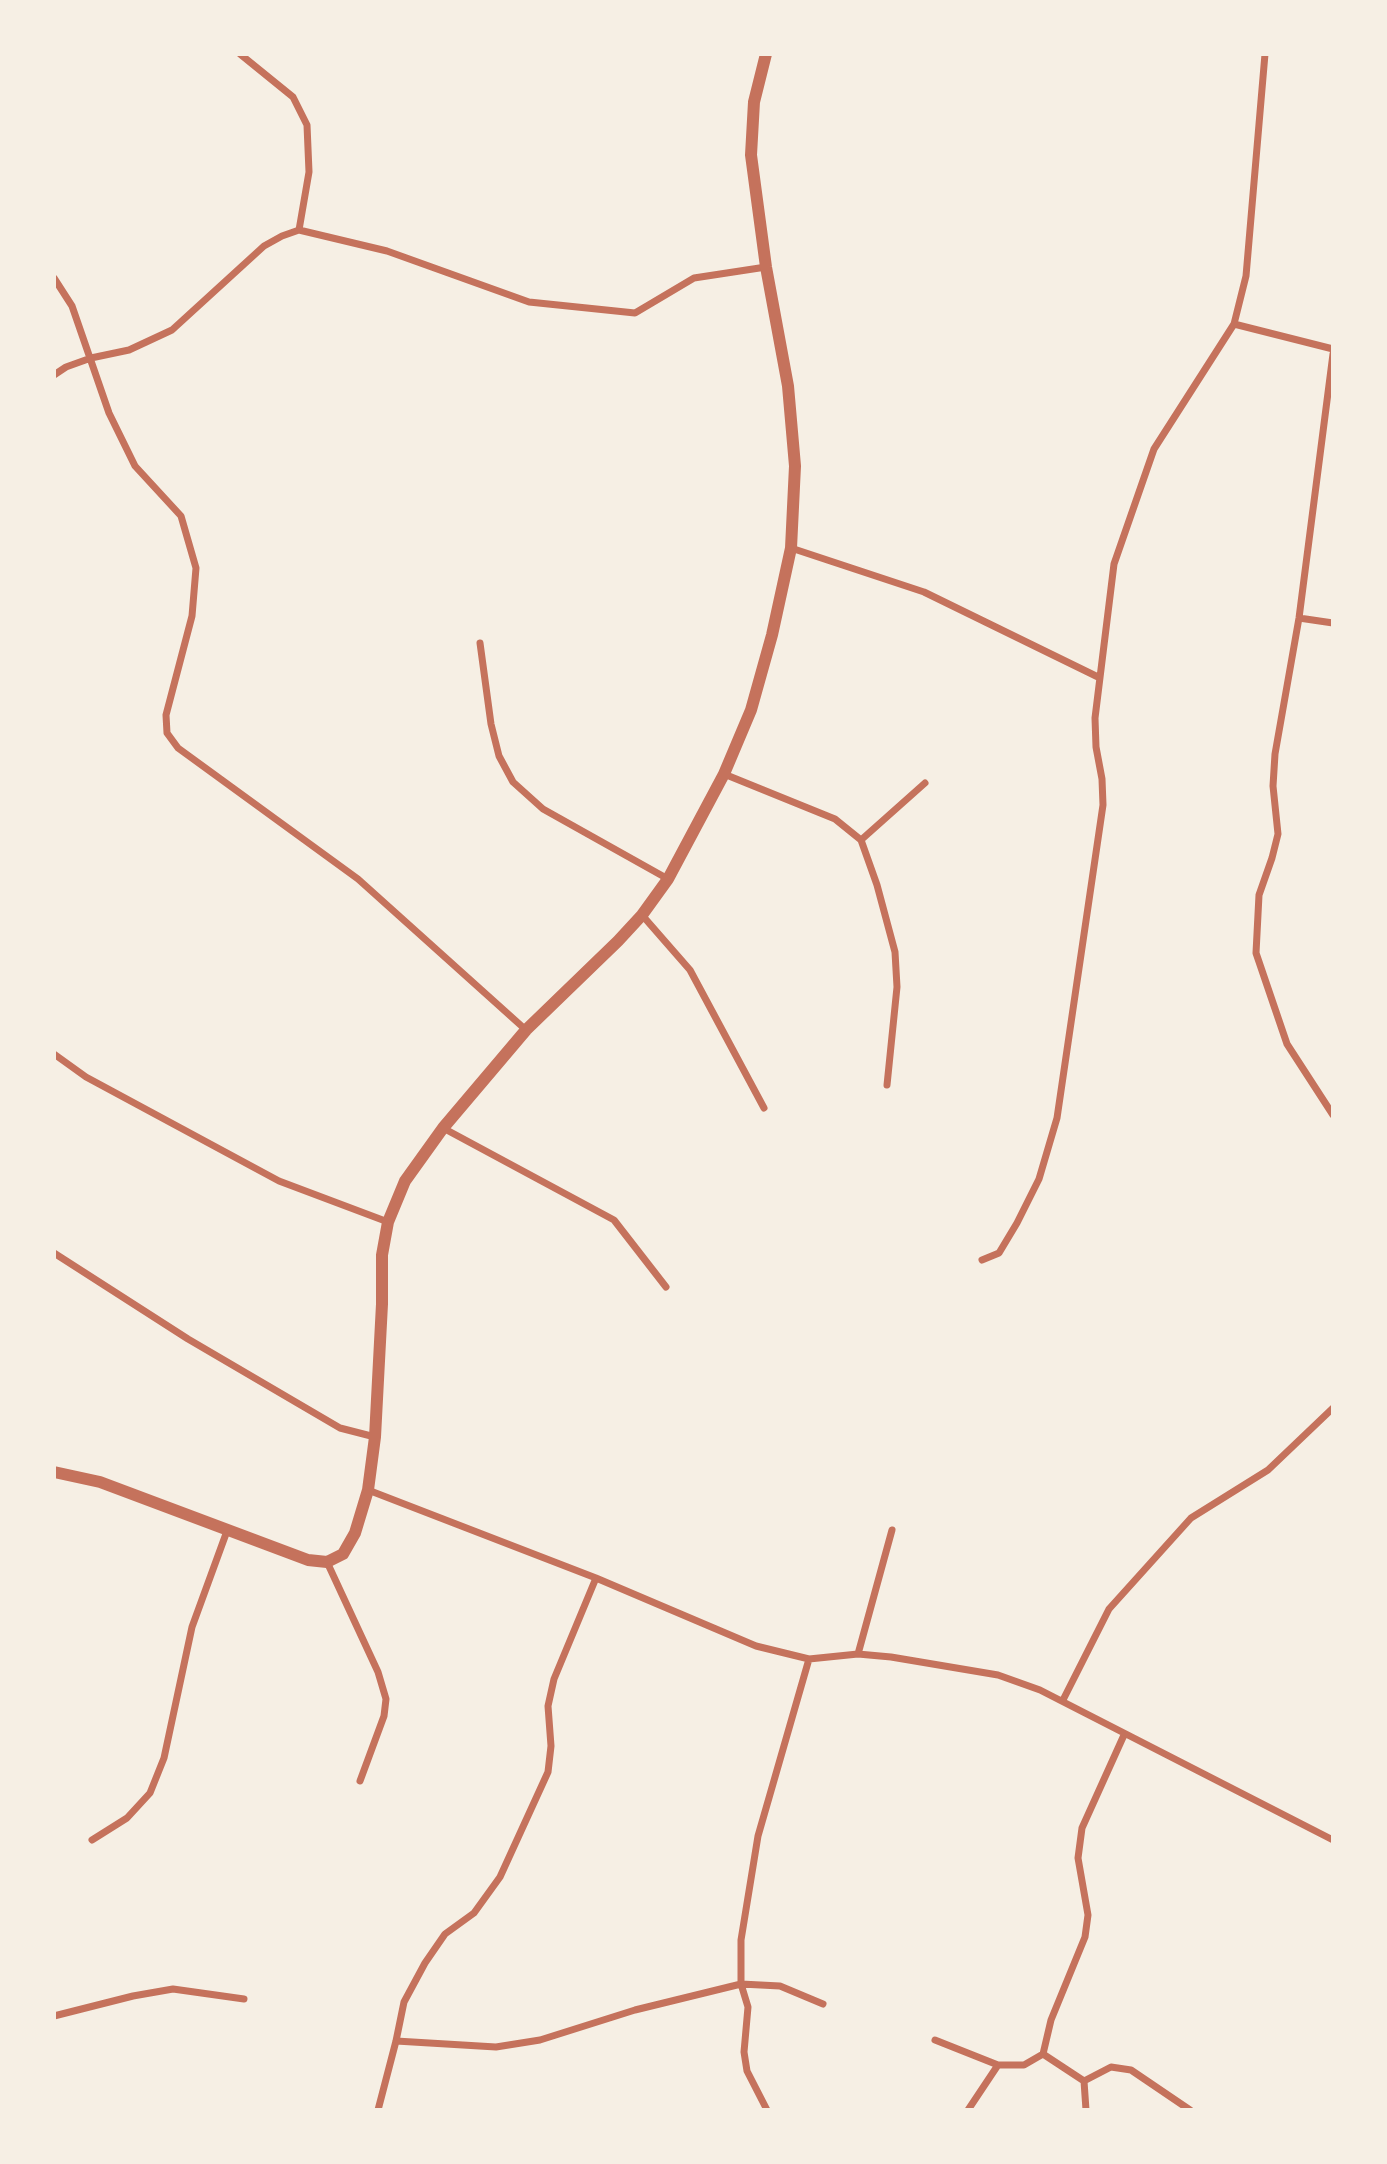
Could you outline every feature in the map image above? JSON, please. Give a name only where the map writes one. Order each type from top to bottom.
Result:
[{"type":"street","points":[[240,54],[293,97],[307,125],[309,172],[299,230]]},
{"type":"street","points":[[54,1472],[100,1482],[309,1560],[327,1562],[343,1554],[355,1533],[368,1490],[375,1437],[382,1255],[388,1222],[405,1181],[443,1128],[526,1030],[618,941],[642,915],[668,879],[724,774],[751,710],[772,635],[791,548],[795,466],[789,386],[766,267],[751,155],[754,102],[766,54]]},
{"type":"street","points":[[982,1260],[999,1253],[1017,1223],[1039,1179],[1057,1118],[1103,806],[1095,718],[1114,564],[1154,449],[1234,324],[1246,276],[1265,54]]},
{"type":"street","points":[[54,375],[66,366],[91,358],[129,351],[172,330],[264,246],[299,230],[387,251],[529,302],[635,313],[694,278],[766,267]]},
{"type":"street","points":[[54,278],[72,306],[109,414],[135,466],[181,516],[196,568],[192,616],[166,715],[167,733],[178,748],[358,879],[526,1030]]},
{"type":"street","points":[[1234,324],[1333,351],[1299,618],[1275,754],[1273,786],[1278,834],[1259,895],[1256,953],[1287,1044],[1333,1115]]},
{"type":"street","points":[[791,548],[924,593],[1098,677]]},
{"type":"street","points":[[1299,618],[1333,623]]},
{"type":"street","points":[[480,643],[491,724],[499,756],[513,782],[543,809],[668,879]]},
{"type":"street","points":[[724,774],[835,818],[861,840],[877,884],[895,953],[897,987],[887,1085]]},
{"type":"street","points":[[861,840],[925,783]]},
{"type":"street","points":[[642,915],[690,970],[764,1108]]},
{"type":"street","points":[[54,1054],[86,1077],[279,1181],[388,1222]]},
{"type":"street","points":[[443,1128],[614,1220],[667,1287]]},
{"type":"street","points":[[54,1253],[188,1339],[340,1428],[375,1437]]},
{"type":"street","points":[[1063,1700],[1109,1609],[1191,1518],[1268,1470],[1333,1408]]},
{"type":"street","points":[[368,1490],[596,1578],[756,1646],[809,1659],[858,1654],[998,1675],[1063,1700],[1124,1735],[1333,1840]]},
{"type":"street","points":[[858,1654],[892,1530]]},
{"type":"street","points":[[92,1840],[127,1818],[150,1793],[164,1758],[192,1627],[227,1531]]},
{"type":"street","points":[[327,1562],[378,1672],[386,1699],[384,1716],[360,1781]]},
{"type":"street","points":[[378,2110],[404,2002],[425,1963],[445,1934],[474,1913],[500,1877],[548,1772],[551,1746],[548,1706],[554,1679],[596,1578]]},
{"type":"street","points":[[767,2110],[747,2071],[744,2052],[748,2007],[741,1984],[741,1940],[758,1836],[809,1659]]},
{"type":"street","points":[[935,2040],[998,2065],[1024,2065],[1043,2054],[1051,2021],[1084,1937],[1088,1914],[1078,1858],[1082,1828],[1124,1735]]},
{"type":"street","points":[[396,2041],[507,2046],[540,2040],[635,2010],[741,1984],[780,1986],[824,2004]]},
{"type":"street","points":[[54,2016],[173,1989],[244,1999]]},
{"type":"street","points":[[1043,2054],[1084,2081]]},
{"type":"street","points":[[968,2110],[998,2065]]},
{"type":"street","points":[[1084,2081],[1111,2067],[1131,2070],[1190,2110]]},
{"type":"street","points":[[1084,2081],[1086,2110]]}]
